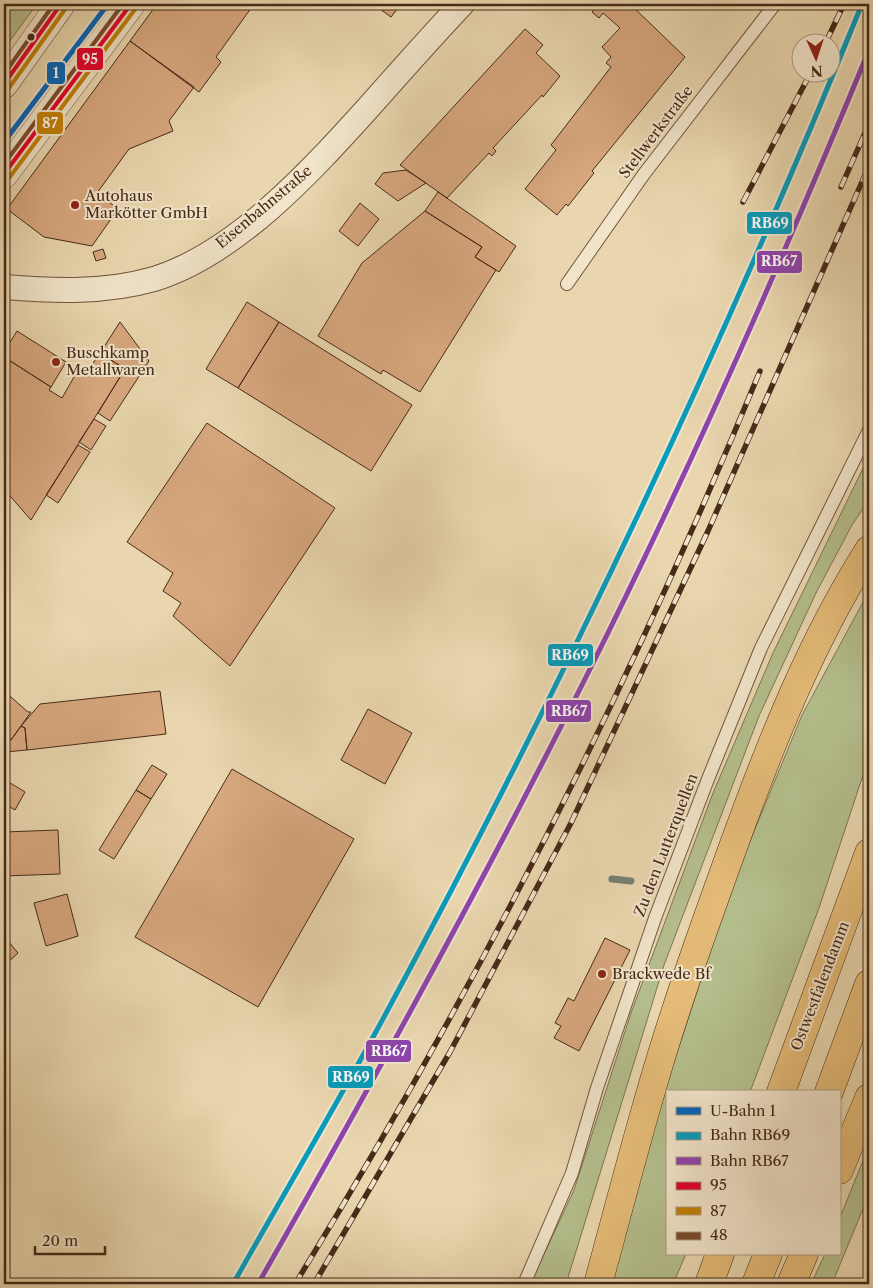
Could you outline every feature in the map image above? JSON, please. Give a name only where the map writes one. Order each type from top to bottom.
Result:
[{"type":"highway","points":[[598,1284],[649,1096],[700,939],[753,792],[790,704],[827,624],[869,550]]},
{"type":"highway","name":"Ostwestfalendamm","points":[[782,1090],[869,853]]},
{"type":"highway","points":[[830,1090],[869,984]]},
{"type":"highway","points":[[840,1168],[869,1098]]},
{"type":"highway","points":[[709,1284],[719,1256]]},
{"type":"highway","points":[[756,1284],[767,1256]]},
{"type":"highway","points":[[792,1284],[803,1256]]},
{"type":"street","points":[[4,84],[61,4]]},
{"type":"street","points":[[4,174],[131,4]]},
{"type":"street","name":"Eisenbahnstraße","points":[[4,287],[72,291],[115,288],[156,278],[201,258],[243,229],[310,172],[462,4]]},
{"type":"lane","name":"Stellwerkstraße","points":[[567,284],[644,174],[775,4]]},
{"type":"lane","name":"Zu den Lutterquellen","points":[[524,1284],[572,1173],[597,1088],[655,918],[712,770],[762,648],[869,430]]},
{"type":"green space","points":[[4,4],[37,4],[4,49]]},
{"type":"green space","points":[[869,456],[869,500],[852,525],[816,593],[759,716],[664,965],[566,1284],[530,1284],[574,1190],[631,1013],[713,793],[773,653]]},
{"type":"green space","points":[[869,591],[869,757],[819,908],[751,1090],[666,1090],[666,1256],[685,1256],[673,1284],[608,1284],[634,1184],[733,882],[802,715]]},
{"type":"green space","points":[[869,1146],[869,1194],[832,1284],[811,1284],[824,1256],[840,1256],[840,1218]]},
{"type":"building","points":[[157,4],[254,4],[216,57],[221,62],[199,92],[130,41]]},
{"type":"building","points":[[373,4],[401,4],[391,17]]},
{"type":"building","points":[[600,4],[630,4],[685,57],[592,171],[594,173],[568,206],[566,204],[557,215],[525,189],[556,150],[551,145],[611,67],[606,63],[611,57],[602,47],[620,28],[603,13],[599,18],[592,12]]},
{"type":"building","points":[[525,29],[543,45],[536,53],[560,76],[543,97],[542,95],[493,148],[496,151],[492,156],[489,153],[447,198],[400,165]]},
{"type":"building","points":[[130,41],[194,87],[169,121],[173,131],[129,149],[97,193],[118,209],[92,246],[44,237],[7,209]]},
{"type":"building","points":[[406,170],[426,183],[398,201],[375,184],[383,173]]},
{"type":"building","points":[[438,192],[516,246],[499,272],[475,257],[482,247],[425,211]]},
{"type":"building","points":[[360,203],[379,219],[358,246],[339,231]]},
{"type":"building","points":[[425,211],[482,247],[475,257],[496,270],[420,392],[383,370],[381,374],[318,336],[362,263]]},
{"type":"building","points":[[103,249],[106,258],[96,261],[93,252]]},
{"type":"building","points":[[247,302],[279,322],[238,388],[206,369]]},
{"type":"building","points":[[120,322],[149,361],[110,421],[98,413],[125,369],[100,353]]},
{"type":"building","points":[[279,322],[412,405],[371,471],[238,388]]},
{"type":"building","points":[[17,331],[66,362],[51,387],[4,357],[4,352]]},
{"type":"building","points":[[100,353],[125,369],[31,520],[4,489],[4,357],[51,387],[49,390],[62,398],[78,370],[85,375]]},
{"type":"building","points":[[94,419],[106,426],[91,450],[79,442]]},
{"type":"building","points":[[207,423],[335,508],[230,666],[173,616],[181,603],[163,591],[173,573],[127,542]]},
{"type":"building","points":[[78,445],[90,452],[58,503],[46,495]]},
{"type":"building","points":[[4,691],[28,712],[31,712],[11,740],[8,738],[4,743]]},
{"type":"building","points":[[160,691],[166,734],[27,750],[25,728],[21,726],[40,704]]},
{"type":"building","points":[[368,709],[412,733],[385,784],[341,760]]},
{"type":"building","points":[[21,726],[25,728],[27,750],[5,752],[4,743],[8,738],[11,740]]},
{"type":"building","points":[[152,765],[167,774],[151,799],[136,790]]},
{"type":"building","points":[[232,769],[354,839],[258,1007],[135,937]]},
{"type":"building","points":[[7,781],[25,792],[15,810],[4,803],[4,786]]},
{"type":"building","points":[[136,790],[151,799],[114,859],[99,850]]},
{"type":"building","points":[[58,830],[60,874],[4,876],[4,832]]},
{"type":"building","points":[[67,894],[78,936],[46,946],[34,903]]},
{"type":"building","points":[[4,936],[18,953],[4,966]]},
{"type":"building","name":"Brackwede Bf","points":[[605,938],[630,950],[579,1051],[554,1038],[561,1026],[555,1023],[568,998],[574,1001]]},
{"type":"waterway","points":[[612,879],[631,881]]},
{"type":"railway","points":[[831,32],[844,4]]},
{"type":"railway","points":[[743,202],[806,82]]},
{"type":"railway","points":[[841,187],[869,124]]},
{"type":"railway","points":[[314,1284],[450,1052],[571,823],[708,531],[869,166]]},
{"type":"railway","points":[[295,1284],[425,1063],[487,951],[546,837],[658,606],[760,371]]},
{"type":"metro line","name":"1","points":[[4,142],[108,4]]},
{"type":"rail line","name":"RB69","points":[[233,1284],[378,1028],[445,903],[573,650],[694,394],[752,265],[862,4]]},
{"type":"rail line","name":"RB67","points":[[258,1284],[427,982],[587,675],[699,443],[803,208],[869,50]]},
{"type":"transit line","name":"48","points":[[4,74],[54,4]]},
{"type":"transit line","name":"95","points":[[4,84],[61,4]]},
{"type":"transit line","name":"48","points":[[4,164],[123,4]]},
{"type":"transit line","name":"95","points":[[4,174],[131,4]]},
{"type":"transit line","name":"87","points":[[9,88],[66,8]]},
{"type":"transit line","name":"87","points":[[9,178],[136,8]]},
{"type":"place","name":"Autohaus Markötter GmbH","points":[[75,205]]},
{"type":"place","name":"Buschkamp Metallwaren","points":[[56,362]]},
{"type":"place","name":"Brackwede Bf","points":[[602,974]]}]
